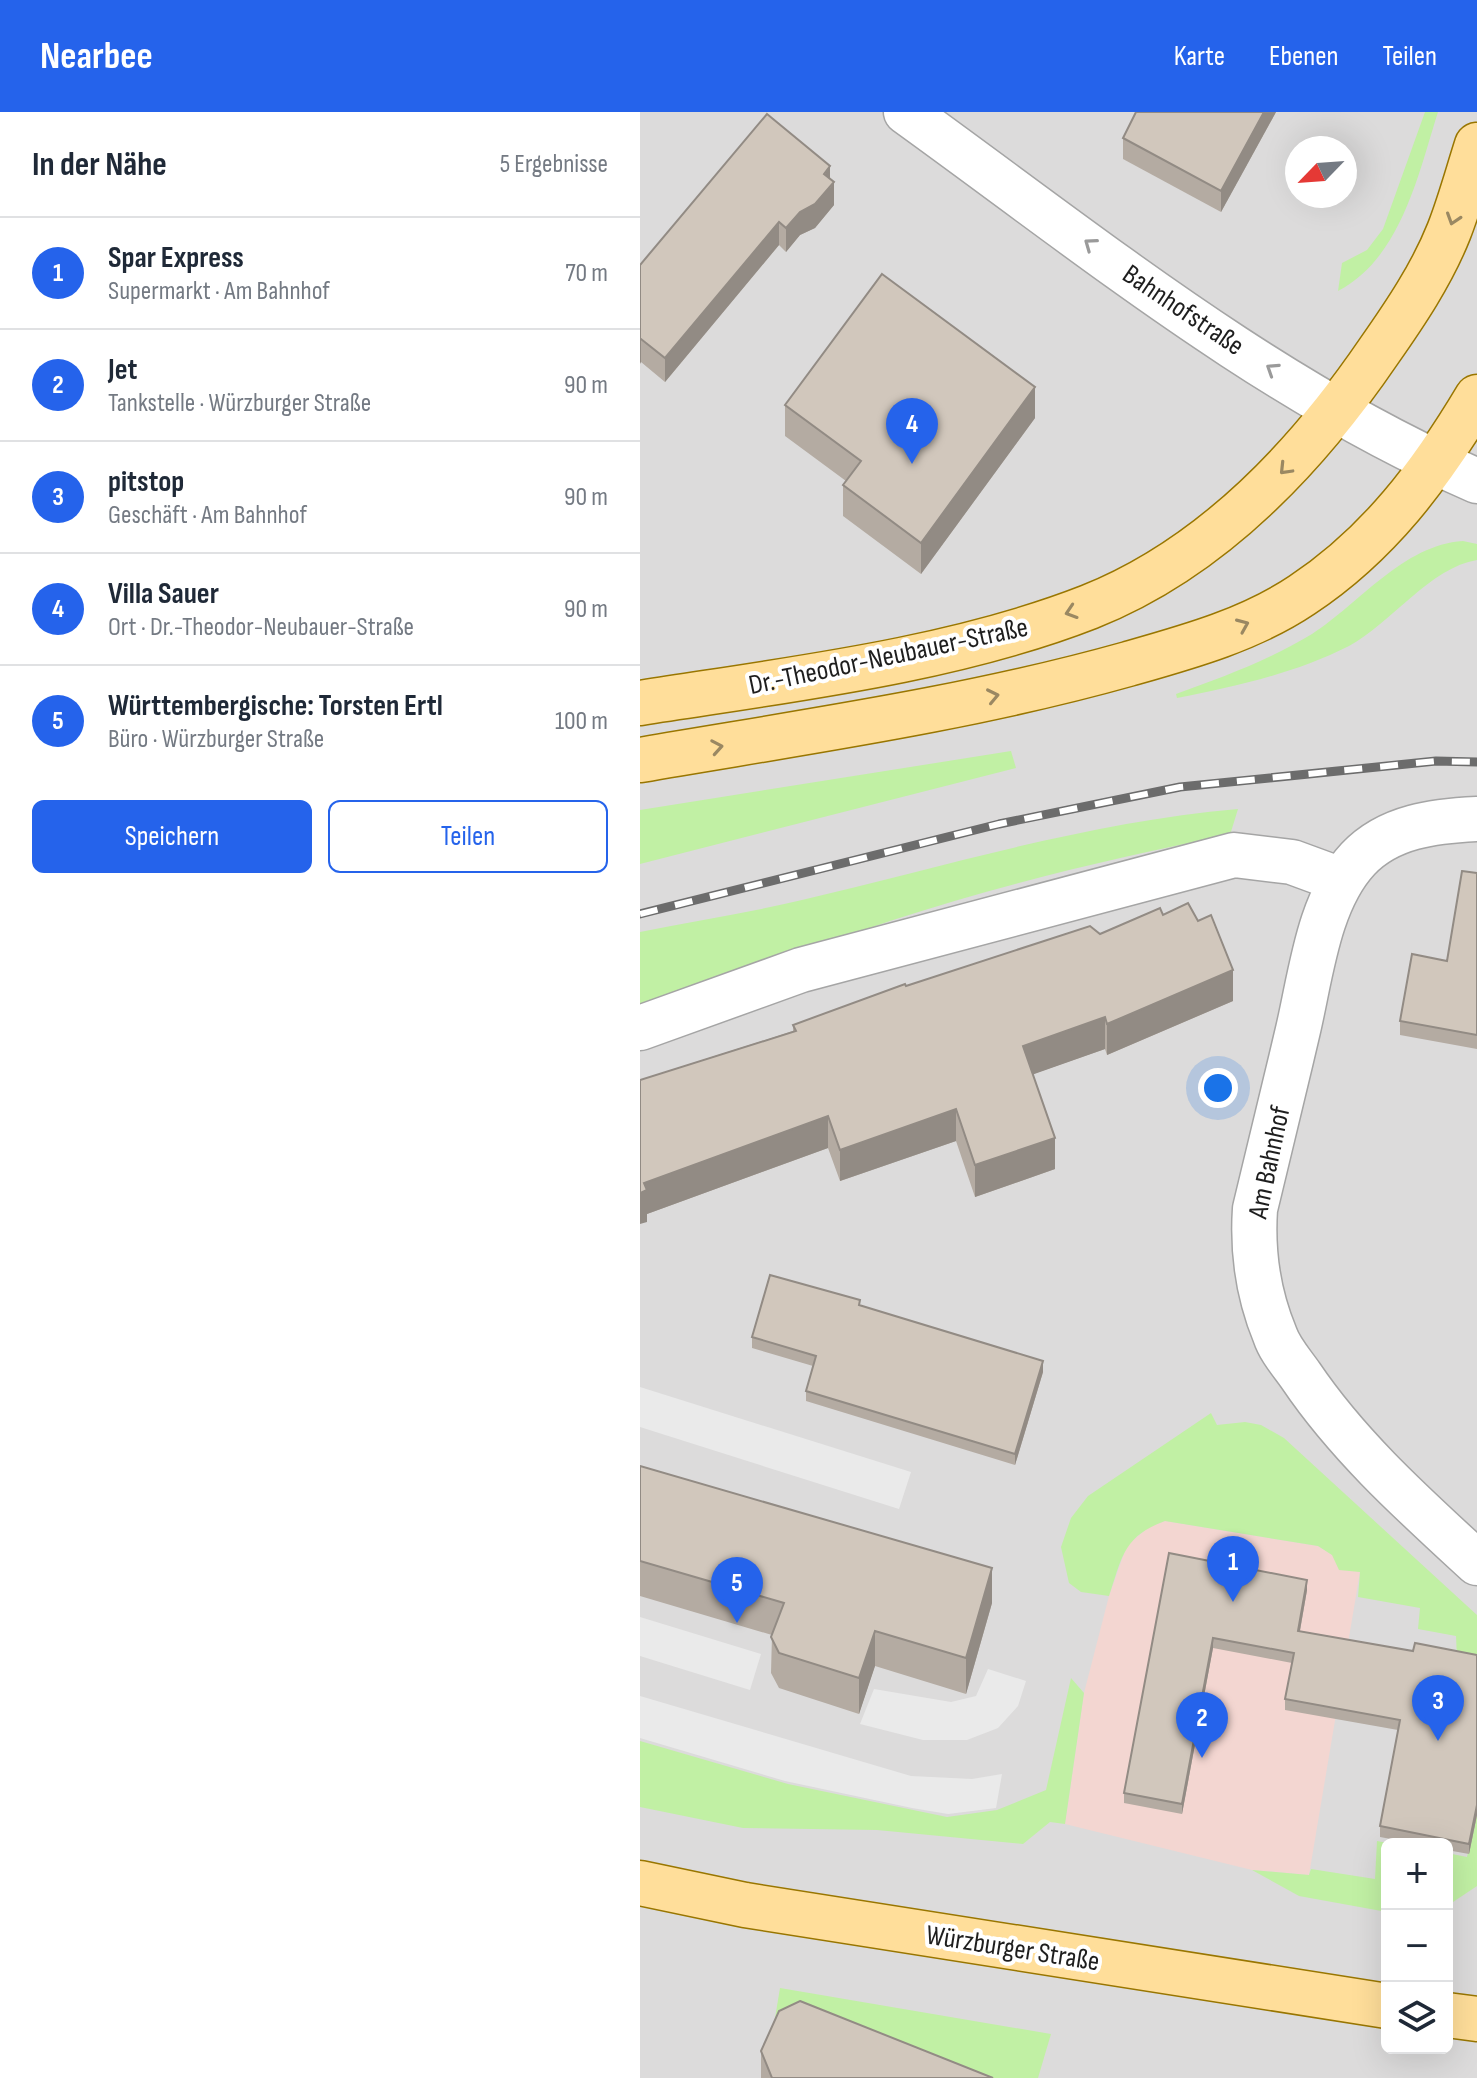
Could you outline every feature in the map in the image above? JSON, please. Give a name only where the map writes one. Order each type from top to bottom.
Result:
[{"type":"main road","name":"Dr.-Theodor-Neubauer-Straße","points":[[640,703],[941,650],[1009,633],[1090,606],[1151,576],[1218,532],[1284,470],[1338,411],[1410,307],[1448,233],[1477,145]]},
{"type":"main road","name":"Dr.-Theodor-Neubauer-Straße","points":[[640,760],[917,713],[1080,677],[1199,643],[1251,622],[1302,595],[1404,506],[1437,464],[1477,397]]},
{"type":"main road","name":"Würzburger Straße","points":[[640,1883],[745,1905],[1381,2005]]},
{"type":"main road","points":[[1453,2016],[1477,2019]]},
{"type":"street","name":"Bahnhofstraße","points":[[906,112],[1176,306],[1338,411],[1437,464],[1477,481]]},
{"type":"street","name":"Am Bahnhof","points":[[1477,819],[1432,822],[1385,838],[1360,856],[1341,880],[1321,935],[1255,1209],[1252,1245],[1258,1286],[1276,1338],[1326,1413],[1403,1494],[1477,1563]]},
{"type":"street","points":[[640,1028],[801,970],[1234,855],[1292,862],[1341,880]]},
{"type":"shaded area","points":[[640,112],[1477,112],[1477,2078],[640,2078]]},
{"type":"shaded area","points":[[640,1387],[911,1472],[899,1509],[640,1427]]},
{"type":"shaded area","points":[[1165,1521],[1318,1546],[1360,1572],[1309,1875],[1252,1870],[1065,1824],[1084,1693],[1109,1596],[1127,1545],[1149,1527]]},
{"type":"shaded area","points":[[640,1617],[761,1654],[750,1690],[640,1656]]},
{"type":"shaded area","points":[[988,1669],[1026,1681],[1018,1706],[998,1728],[967,1740],[923,1740],[860,1724],[874,1689],[951,1702],[976,1696]]},
{"type":"shaded area","points":[[640,1696],[911,1776],[972,1779],[1002,1774],[996,1808],[948,1814],[912,1808],[785,1781],[640,1738]]},
{"type":"green space","points":[[1425,112],[1438,112],[1404,213],[1377,258],[1360,276],[1338,291],[1342,263],[1367,250],[1383,229]]},
{"type":"green space","points":[[1463,541],[1477,544],[1477,560],[1443,573],[1349,646],[1286,671],[1177,698],[1176,694],[1262,660],[1312,634],[1383,577],[1421,553]]},
{"type":"green space","points":[[1011,751],[1016,768],[640,864],[640,810]]},
{"type":"green space","points":[[1238,809],[1230,835],[1060,872],[935,907],[640,1010],[640,932],[782,905],[1073,835],[1182,815]]},
{"type":"green space","points":[[1211,1413],[1217,1425],[1245,1422],[1261,1425],[1284,1438],[1477,1615],[1477,1662],[1457,1658],[1456,1636],[1418,1629],[1420,1608],[1358,1597],[1360,1572],[1339,1570],[1332,1555],[1318,1546],[1165,1521],[1132,1541],[1121,1560],[1109,1596],[1081,1592],[1069,1583],[1061,1547],[1071,1518],[1088,1496]]},
{"type":"green space","points":[[1071,1678],[1084,1693],[1065,1824],[1050,1822],[1023,1844],[877,1830],[743,1828],[640,1807],[640,1741],[788,1784],[947,1817],[997,1810],[1046,1790]]},
{"type":"green space","points":[[1477,1810],[1477,1886],[1453,1902],[1453,1854],[1467,1857]]},
{"type":"green space","points":[[1377,1841],[1381,1842],[1381,1911],[1299,1896],[1252,1870],[1309,1875],[1311,1869],[1375,1879]]},
{"type":"green space","points":[[780,1988],[1051,2034],[1038,2078],[930,2078],[772,2036]]},
{"type":"building","points":[[1136,112],[1264,112],[1221,191],[1123,138]]},
{"type":"building","points":[[767,114],[830,166],[824,174],[834,182],[815,204],[800,212],[786,228],[779,222],[665,358],[640,340],[640,265]]},
{"type":"building","points":[[882,274],[1035,387],[921,543],[843,485],[861,461],[785,405]]},
{"type":"building","points":[[1462,871],[1477,873],[1477,1035],[1400,1021],[1412,954],[1447,961]]},
{"type":"building","points":[[1188,903],[1198,921],[1211,915],[1233,970],[1107,1024],[1105,1017],[1023,1046],[1055,1138],[975,1165],[956,1109],[840,1150],[828,1116],[644,1183],[647,1190],[640,1193],[640,1080],[796,1031],[793,1025],[905,984],[1090,926],[1100,934],[1160,908],[1163,915]]},
{"type":"building","points":[[770,1275],[860,1300],[859,1305],[1043,1361],[1015,1454],[806,1391],[816,1356],[752,1337]]},
{"type":"building","points":[[640,1466],[992,1568],[966,1658],[875,1631],[859,1678],[779,1653],[771,1637],[784,1603],[640,1561]]},
{"type":"building","points":[[1169,1553],[1307,1580],[1298,1631],[1413,1651],[1415,1643],[1477,1655],[1477,1805],[1469,1844],[1453,1841],[1453,1838],[1380,1826],[1400,1720],[1285,1699],[1294,1653],[1213,1638],[1182,1804],[1124,1793]]},
{"type":"building","points":[[800,2001],[993,2078],[772,2078],[761,2051],[779,2011]]},
{"type":"railway","points":[[640,914],[999,824],[1180,787],[1436,761],[1477,762]]},
{"type":"place","name":"Villa Sauer","points":[[912,464]]},
{"type":"place","name":"Spar Express","points":[[1233,1602]]},
{"type":"place","name":"Württembergische: Torsten Ertl","points":[[737,1623]]},
{"type":"place","name":"pitstop","points":[[1438,1741]]},
{"type":"place","name":"Jet","points":[[1202,1758]]}]
